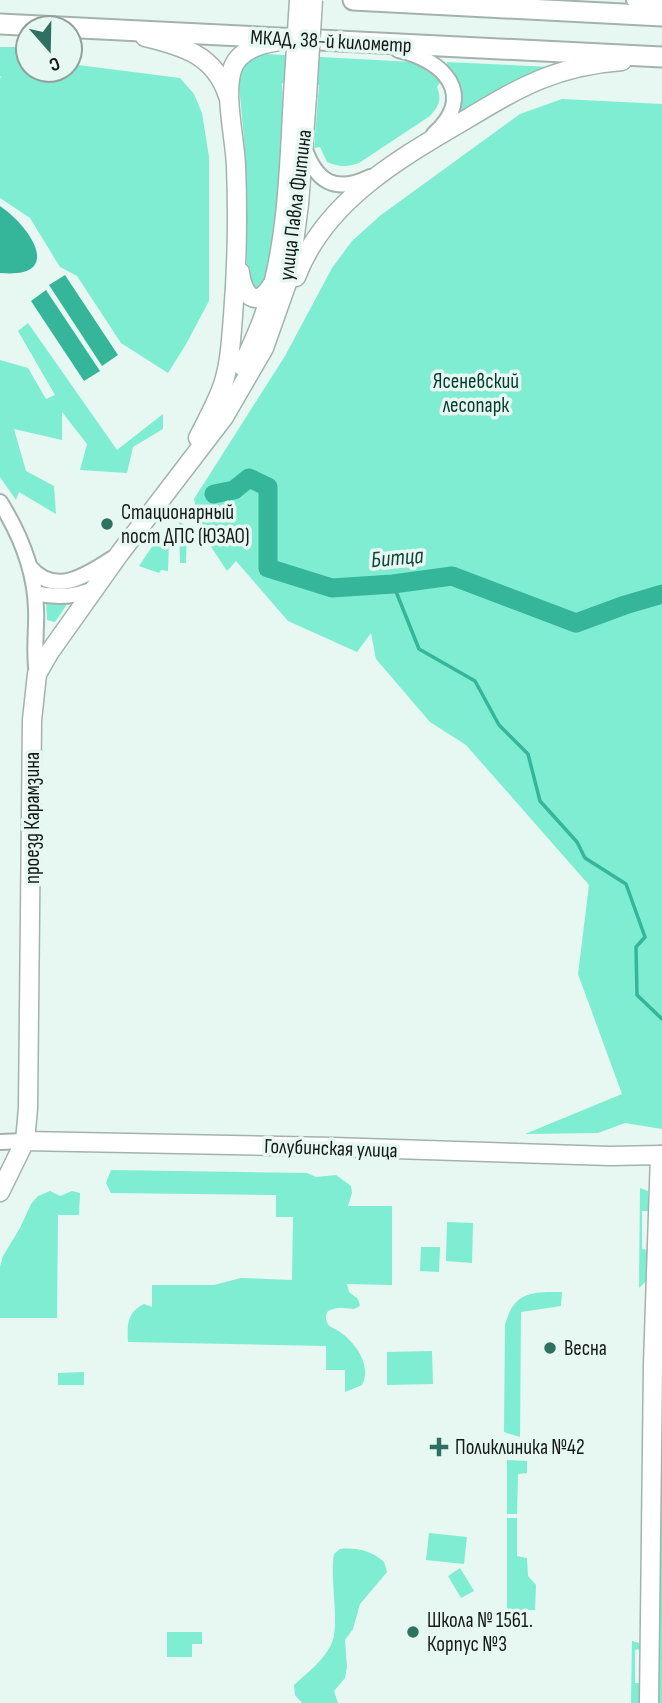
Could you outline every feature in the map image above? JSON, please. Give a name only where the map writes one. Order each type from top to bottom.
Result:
[{"type":"highway","name":"МКАД, 38-й километр","points":[[353,0],[662,16]]},
{"type":"highway","name":"МКАД, 38-й километр","points":[[0,24],[662,58]]},
{"type":"main road","name":"улица Павла Фитина","points":[[37,674],[120,553],[224,416],[246,382],[271,330],[287,283],[291,261],[304,147],[300,95],[299,0]]},
{"type":"main road","name":"улица Павла Фитина","points":[[185,466],[241,369],[265,312],[274,282],[313,0]]},
{"type":"main road","points":[[370,1],[414,0]]},
{"type":"main road","points":[[115,30],[177,44],[195,52],[218,74],[229,101]]},
{"type":"main road","points":[[274,282],[260,298],[252,298],[246,294],[241,284],[236,163],[229,101],[232,70],[237,58],[247,51],[277,41],[327,40]]},
{"type":"main road","points":[[271,330],[276,326],[302,260],[318,236],[345,204],[384,170],[425,142],[519,87],[551,74],[607,62],[662,58]]},
{"type":"main road","points":[[185,466],[222,388],[230,350],[238,255]]},
{"type":"main road","name":"проезд Карамзина","points":[[25,1141],[29,1059],[32,720],[37,674]]},
{"type":"main road","points":[[0,1192],[25,1141]]},
{"type":"main road","name":"Голубинская улица","points":[[25,1141],[610,1156],[661,1155]]},
{"type":"main road","points":[[649,1703],[653,1364],[661,1155]]},
{"type":"street","points":[[634,0],[662,7]]},
{"type":"street","points":[[327,40],[414,54],[431,61],[441,70],[453,92],[453,105],[450,116],[425,142]]},
{"type":"street","points":[[304,147],[314,172],[332,184],[359,182],[384,170]]},
{"type":"street","name":"проезд Карамзина","points":[[0,502],[19,540],[35,593],[34,654],[37,674]]},
{"type":"street","name":"улица Павла Фитина","points":[[29,567],[47,581],[64,582],[80,578],[120,553]]},
{"type":"street","points":[[35,593],[47,596],[83,594],[97,587]]},
{"type":"street","name":"Голубинская улица","points":[[0,1142],[25,1141]]},
{"type":"green space","points":[[0,47],[14,47],[14,84],[84,84],[84,66],[180,78],[194,94],[202,113],[209,157],[209,301],[168,373],[121,343],[77,276],[60,267],[30,218],[0,198]]},
{"type":"green space","points":[[265,54],[413,62],[429,68],[441,81],[437,87],[439,103],[430,116],[359,163],[343,166],[327,162],[320,147],[314,148],[319,85],[282,83],[282,161],[278,218],[274,246],[260,291],[250,287],[247,268],[246,162],[238,73],[248,59]]},
{"type":"green space","points":[[447,62],[552,67],[516,82],[454,121]]},
{"type":"green space","name":"Ясеневский лесопарк","points":[[562,99],[662,104],[662,1129],[625,1123],[598,1133],[525,1134],[622,1094],[578,974],[589,885],[466,745],[430,722],[376,659],[371,633],[357,652],[288,621],[236,561],[227,571],[202,533],[194,499],[285,356],[332,268],[352,241],[381,215],[520,114]]},
{"type":"green space","points":[[28,323],[117,450],[163,414],[163,429],[133,447],[127,473],[80,470],[87,444],[62,412],[62,440],[14,429],[26,471],[54,486],[56,514],[19,492],[16,500],[0,477],[0,360],[28,368],[46,399],[55,395],[18,331]]},
{"type":"green space","points":[[179,521],[187,527],[186,563],[180,563]]},
{"type":"green space","points":[[160,535],[169,539],[168,571],[161,570],[159,573],[139,566]]},
{"type":"green space","points":[[72,597],[55,622],[47,620],[46,602]]},
{"type":"green space","points":[[111,1170],[307,1173],[316,1177],[336,1175],[351,1186],[348,1206],[392,1206],[392,1285],[347,1284],[349,1292],[358,1299],[360,1306],[354,1309],[335,1308],[328,1311],[326,1316],[329,1326],[346,1337],[361,1356],[365,1370],[362,1385],[345,1392],[345,1370],[326,1370],[326,1346],[128,1342],[131,1315],[144,1304],[152,1307],[152,1285],[214,1285],[241,1278],[292,1280],[293,1217],[276,1217],[276,1195],[111,1193],[106,1183]]},
{"type":"green space","points":[[640,1188],[648,1191],[648,1211],[642,1211],[642,1249],[648,1250],[646,1281],[639,1288]]},
{"type":"green space","points":[[50,1191],[60,1196],[72,1191],[80,1193],[79,1215],[58,1215],[57,1318],[0,1318],[0,1267],[3,1256],[31,1204],[38,1196]]},
{"type":"green space","points":[[447,1222],[473,1223],[472,1263],[446,1261]]},
{"type":"green space","points":[[421,1247],[440,1247],[439,1272],[420,1271]]},
{"type":"green space","points":[[562,1292],[561,1306],[521,1312],[520,1437],[504,1432],[505,1325],[509,1314],[519,1300],[533,1293]]},
{"type":"green space","points":[[432,1351],[433,1384],[387,1385],[387,1352]]},
{"type":"green space","points":[[84,1372],[84,1385],[58,1385],[58,1373]]},
{"type":"green space","points":[[507,1460],[527,1461],[527,1473],[518,1474],[517,1514],[507,1514]]},
{"type":"green space","points":[[662,1475],[662,1703],[657,1703]]},
{"type":"green space","points":[[507,1518],[517,1518],[517,1556],[527,1558],[528,1576],[536,1585],[535,1610],[507,1610]]},
{"type":"green space","points":[[429,1533],[467,1537],[464,1564],[426,1560]]},
{"type":"green space","points":[[340,1549],[358,1549],[375,1555],[384,1562],[387,1572],[360,1604],[353,1629],[345,1640],[345,1678],[334,1691],[338,1703],[302,1703],[295,1695],[294,1685],[323,1657],[334,1637],[333,1564],[334,1554]]},
{"type":"green space","points":[[460,1568],[474,1591],[461,1598],[448,1576]]},
{"type":"green space","points":[[167,1632],[202,1632],[202,1644],[192,1644],[192,1657],[167,1657]]},
{"type":"green space","points":[[632,1641],[639,1643],[641,1649],[635,1650],[635,1683],[641,1683],[640,1703],[631,1703]]},
{"type":"shaded area","points":[[0,206],[22,226],[36,250],[37,260],[32,268],[20,273],[0,273]]},
{"type":"shaded area","points":[[65,275],[118,355],[102,366],[49,285]]},
{"type":"shaded area","points":[[46,290],[100,371],[84,381],[31,301]]},
{"type":"waterway","name":"Битца","points":[[214,494],[234,490],[249,478],[268,487],[268,568],[332,588],[452,576],[576,623],[662,594]]},
{"type":"waterway","points":[[393,584],[419,649],[475,681],[499,725],[528,754],[540,801],[577,842],[585,858],[626,884],[645,937],[636,947],[637,995],[662,1019]]},
{"type":"place","name":"Стационарный пост ДПС (ЮЗАО)","points":[[107,524]]},
{"type":"place","name":"Весна","points":[[550,1348]]},
{"type":"place","name":"Поликлиника №42","points":[[439,1447]]},
{"type":"place","name":"Школа № 1561. Корпус №3","points":[[413,1632]]}]
